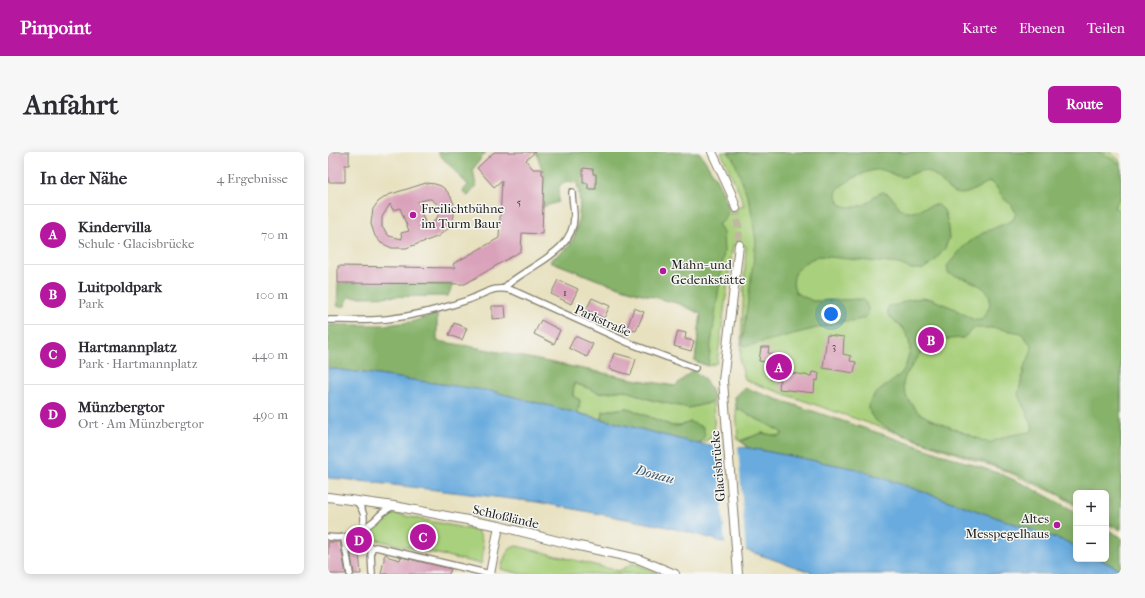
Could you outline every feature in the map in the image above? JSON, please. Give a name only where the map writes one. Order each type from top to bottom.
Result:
[{"type":"main road","points":[[707,152],[721,171]]},
{"type":"main road","points":[[712,152],[731,193],[736,208]]},
{"type":"main road","name":"Glacisbrücke","points":[[738,574],[723,381],[739,246]]},
{"type":"main road","name":"Schloßlände","points":[[328,497],[394,506],[499,526],[638,559],[675,574]]},
{"type":"main road","points":[[490,574],[499,526]]},
{"type":"street","points":[[328,320],[385,320],[413,316],[469,300],[496,288],[504,288],[511,281],[551,255],[562,246],[568,238],[572,230],[574,217],[572,192]]},
{"type":"street","name":"Parkstraße","points":[[504,288],[514,290],[629,343],[695,368]]},
{"type":"street","points":[[356,501],[364,512],[362,530]]},
{"type":"street","points":[[328,537],[344,538],[352,536],[362,530],[383,512],[394,506]]},
{"type":"street","points":[[344,538],[350,574]]},
{"type":"street","points":[[372,574],[371,552],[372,548],[376,547],[490,574]]},
{"type":"green space","points":[[437,152],[486,152],[473,169],[476,186],[468,196],[463,191],[468,185]]},
{"type":"green space","points":[[536,152],[699,152],[723,192],[728,209],[726,218],[718,224],[723,233],[724,251],[708,366],[695,361],[701,314],[680,304],[598,280],[550,261],[568,247],[573,239],[578,223],[580,206],[579,190],[577,183],[567,181],[559,187],[558,202],[543,207],[544,175],[542,174],[542,169]]},
{"type":"green space","points":[[699,152],[716,180],[730,210],[744,206],[721,152],[1110,152],[1121,162],[1121,530],[1109,525],[1109,490],[1073,490],[1073,504],[1059,495],[1003,470],[745,379],[740,362],[746,246],[733,245],[717,363],[708,366],[695,361],[701,314],[680,304],[598,280],[550,261],[570,245],[576,231],[580,206],[577,183]]},
{"type":"green space","points":[[728,152],[1099,152],[1121,164],[1121,196],[1114,207],[1121,212],[1121,528],[1109,523],[1109,490],[1073,490],[1073,502],[1046,487],[1015,473],[890,429],[872,417],[870,412],[869,406],[874,395],[901,374],[910,352],[906,334],[903,328],[889,316],[887,310],[888,306],[897,305],[908,300],[922,298],[931,299],[953,308],[974,320],[981,320],[988,310],[990,299],[988,293],[977,284],[948,273],[947,266],[965,245],[983,233],[1013,220],[1016,213],[1011,204],[1005,200],[994,184],[989,182],[970,192],[962,194],[951,191],[938,178],[926,171],[920,171],[903,177],[883,170],[877,170],[859,175],[838,188],[836,194],[840,204],[849,207],[864,205],[874,196],[883,192],[890,195],[900,208],[907,212],[913,212],[932,205],[938,205],[944,210],[947,219],[949,238],[945,248],[935,261],[923,269],[911,269],[899,264],[819,256],[802,265],[798,270],[793,280],[796,293],[813,301],[863,299],[867,306],[868,315],[865,318],[844,321],[747,346],[743,345],[742,343],[756,242],[750,203],[734,160]],"holes":[[[975,328],[995,328],[1021,333],[1032,346],[1031,353],[1024,368],[1018,395],[1033,429],[1029,432],[1007,436],[989,443],[928,418],[918,412],[907,398],[903,385],[905,376],[926,346],[934,340],[963,338]]]},
{"type":"green space","points":[[338,283],[453,284],[448,296],[349,297],[345,306],[337,306]]},
{"type":"green space","points":[[437,314],[437,341],[675,386],[693,370],[707,383],[714,400],[713,402],[689,408],[651,400],[625,390],[599,393],[574,383],[573,396],[580,400],[578,413],[491,391],[328,368],[328,325],[386,325],[411,322]]},
{"type":"green space","points":[[574,383],[599,393],[625,390],[651,400],[689,408],[713,402],[715,436],[699,444],[705,435],[690,422],[680,426],[672,426],[628,408],[603,411],[602,419],[578,413],[580,400],[573,397]]},
{"type":"green space","points":[[744,388],[1001,474],[1030,487],[1073,510],[1073,545],[857,469],[749,448],[740,441],[762,433],[778,436],[783,434],[736,408],[735,397]]},
{"type":"green space","points":[[628,408],[672,426],[680,426],[690,422],[703,427],[705,435],[699,444],[602,419],[603,411]]},
{"type":"green space","points":[[736,408],[780,431],[783,435],[778,436],[762,433],[740,441],[738,440]]},
{"type":"green space","points":[[391,513],[478,531],[483,547],[481,564],[377,540],[368,542],[362,535],[383,517]]},
{"type":"green space","points":[[1109,531],[1121,537],[1121,570],[1105,562],[1109,562]]},
{"type":"green space","points":[[517,546],[619,571],[633,563],[661,574],[521,574],[501,569],[508,551]]},
{"type":"water","name":"Donau","points":[[328,368],[491,391],[699,444],[749,448],[857,469],[1067,542],[1073,545],[1073,562],[1105,562],[1121,570],[1121,574],[816,574],[710,538],[663,526],[537,502],[328,478]]},
{"type":"pier","points":[[717,443],[738,445],[746,552],[725,545]]},
{"type":"building","points":[[328,152],[349,152],[349,165],[345,165],[345,182],[328,182]]},
{"type":"building","points":[[494,152],[535,152],[526,160],[533,169],[542,169],[542,174],[544,175],[542,234],[522,233],[521,251],[465,284],[338,283],[338,266],[455,268],[453,264],[499,238],[502,180],[494,187],[477,168]]},
{"type":"building","points":[[583,168],[593,169],[593,174],[596,174],[596,189],[588,189],[588,183],[583,183]]},
{"type":"building","points":[[426,183],[441,186],[446,190],[454,204],[453,220],[449,228],[437,237],[406,248],[392,248],[381,243],[375,236],[371,224],[373,209],[378,202],[388,195]],"holes":[[[431,199],[436,203],[439,213],[436,220],[426,226],[418,202]],[[390,204],[393,210],[400,208],[409,231],[401,233],[402,239],[389,236],[382,227],[382,217]]]},
{"type":"building","points":[[558,280],[578,289],[571,304],[551,294]]},
{"type":"building","points":[[592,298],[610,306],[604,318],[586,310]]},
{"type":"building","points":[[492,306],[505,306],[506,318],[492,319]]},
{"type":"building","points":[[634,308],[644,312],[636,331],[627,328]]},
{"type":"building","points":[[541,320],[560,330],[554,344],[534,334]]},
{"type":"building","points":[[454,323],[467,328],[462,340],[449,335]]},
{"type":"building","points":[[678,331],[686,333],[685,339],[694,341],[691,351],[674,346]]},
{"type":"building","points":[[827,335],[844,337],[843,354],[851,356],[850,361],[856,362],[854,373],[823,368]]},
{"type":"building","points":[[575,336],[593,344],[587,357],[569,348]]},
{"type":"building","points":[[761,347],[769,347],[768,353],[787,358],[785,372],[811,376],[812,372],[819,373],[818,381],[815,380],[814,393],[779,389],[780,380],[770,379],[773,363],[759,361]]},
{"type":"building","points":[[614,353],[636,359],[631,375],[609,369]]},
{"type":"building","points":[[360,536],[363,537],[361,544],[358,543],[361,574],[354,574],[349,542],[354,542],[355,539]]},
{"type":"building","points":[[328,542],[340,542],[346,574],[329,574]]},
{"type":"building","points":[[386,554],[389,557],[400,560],[401,557],[451,569],[449,574],[381,574],[384,556]]},
{"type":"tunnel","points":[[736,208],[739,245]]},
{"type":"place","name":"Freilichtbühne im Turm Baur","points":[[413,215]]},
{"type":"place","name":"Mahn- und Gedenkstätte","points":[[663,271]]},
{"type":"place","name":"Luitpoldpark","points":[[931,340]]},
{"type":"place","name":"Kindervilla","points":[[779,367]]},
{"type":"place","name":"Altes Messpegelhaus","points":[[1057,525]]},
{"type":"place","name":"Hartmannplatz","points":[[423,537]]},
{"type":"place","name":"Münzbergtor","points":[[359,540]]}]
